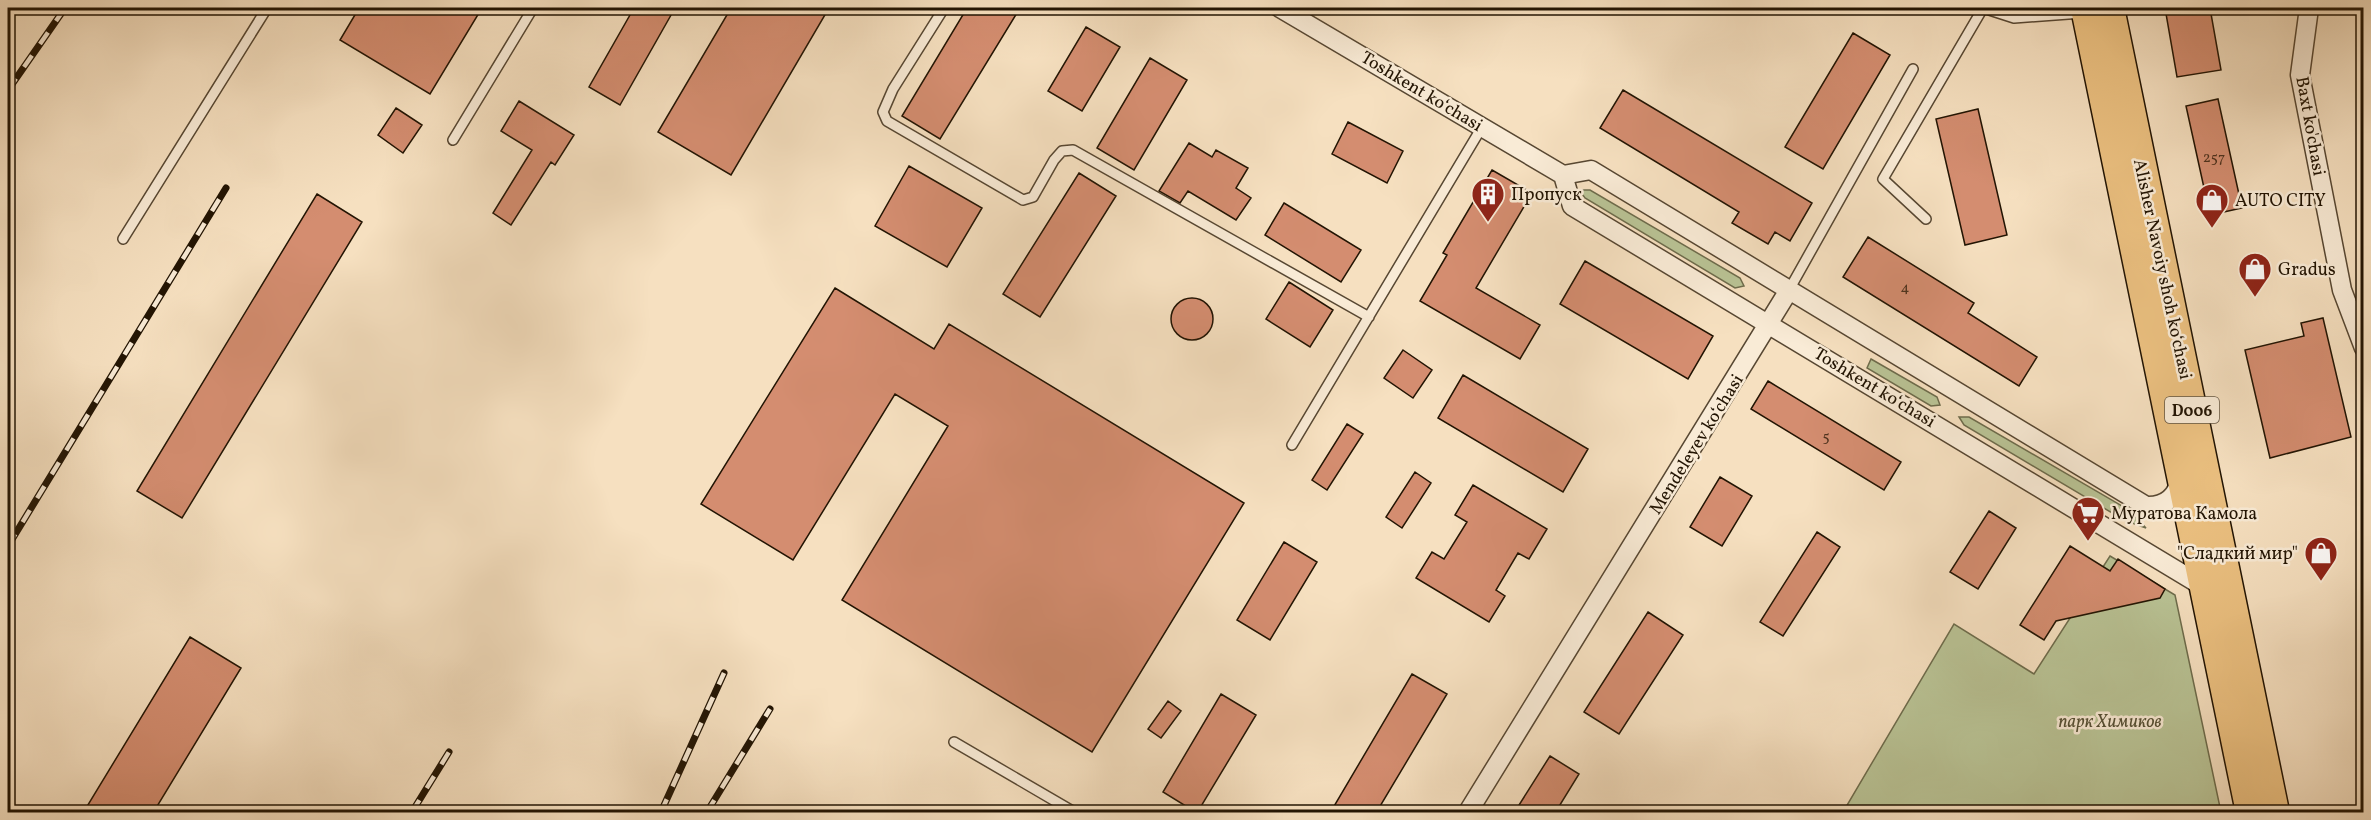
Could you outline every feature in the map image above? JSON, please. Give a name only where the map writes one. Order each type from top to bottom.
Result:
[{"type":"main road","name":"Alisher Navoiy shoh koʻchasi","points":[[2094,9],[2181,476],[2251,813]]},
{"type":"main road","name":"Alisher Navoiy shoh koʻchasi","points":[[2094,9],[2274,813]]},
{"type":"street","name":"Toshkent ko‘chasi","points":[[1280,8],[1563,175],[1591,170],[2146,507],[2158,505],[2170,499],[2178,489],[2181,476]]},
{"type":"street","name":"Baxt ko'chasi","points":[[2309,8],[2300,75],[2342,290],[2364,348]]},
{"type":"street","name":"Toshkent ko‘chasi","points":[[1563,175],[1572,206],[1770,323],[2204,587]]},
{"type":"street","name":"Mendeleyev ko‘chasi","points":[[1468,813],[1789,290]]},
{"type":"lane","points":[[123,239],[267,8]]},
{"type":"lane","points":[[453,140],[532,8]]},
{"type":"lane","points":[[944,8],[893,89],[883,112],[887,121],[1023,200],[1033,197],[1054,160],[1062,151],[1073,150],[1369,316]]},
{"type":"lane","points":[[1926,219],[1883,179],[1983,8],[2014,18],[2094,9]]},
{"type":"lane","name":"Mendeleyev ko‘chasi","points":[[1789,290],[1913,69]]},
{"type":"lane","points":[[1292,445],[1482,127]]},
{"type":"lane","points":[[954,742],[1074,813]]},
{"type":"green space","points":[[1579,190],[1590,190],[1740,278],[1744,286],[1735,288],[1585,198]]},
{"type":"green space","points":[[1871,359],[1937,397],[1940,405],[1931,406],[1867,368]]},
{"type":"green space","points":[[1959,417],[1969,417],[2129,510],[2146,528],[2124,520],[1964,425]]},
{"type":"green space","name":"парк Химиков","points":[[2110,556],[2175,595],[2221,812],[1843,812],[1954,624],[2034,674]]},
{"type":"building","points":[[359,8],[482,8],[430,94],[340,40]]},
{"type":"building","points":[[634,8],[675,8],[620,105],[589,87]]},
{"type":"building","points":[[731,8],[829,8],[731,175],[658,132]]},
{"type":"building","points":[[967,8],[1020,8],[940,139],[902,116]]},
{"type":"building","points":[[2165,8],[2210,8],[2221,70],[2177,77]]},
{"type":"building","points":[[1086,27],[1120,47],[1082,111],[1048,91]]},
{"type":"building","points":[[1853,33],[1890,55],[1823,169],[1785,147]]},
{"type":"building","points":[[1150,58],[1187,80],[1134,170],[1097,148]]},
{"type":"building","points":[[1623,90],[1812,203],[1790,241],[1775,232],[1768,244],[1732,223],[1739,212],[1600,128]]},
{"type":"building","points":[[2218,99],[2242,208],[2210,215],[2186,106]]},
{"type":"building","points":[[519,101],[574,135],[555,165],[551,162],[511,225],[493,213],[532,150],[501,131]]},
{"type":"building","points":[[396,108],[422,125],[403,153],[378,135]]},
{"type":"building","points":[[1978,109],[2007,235],[1965,245],[1936,119]]},
{"type":"building","points":[[1348,122],[1403,151],[1387,183],[1332,154]]},
{"type":"building","points":[[1189,143],[1212,157],[1216,150],[1248,168],[1236,188],[1251,198],[1236,220],[1188,191],[1180,203],[1159,191]]},
{"type":"building","points":[[909,166],[982,208],[947,267],[875,226]]},
{"type":"building","points":[[1492,170],[1532,193],[1476,288],[1540,325],[1520,359],[1420,301],[1447,255],[1443,253]]},
{"type":"building","points":[[1079,173],[1116,196],[1040,317],[1003,294]]},
{"type":"building","points":[[317,194],[362,222],[182,518],[137,491]]},
{"type":"building","points":[[1284,203],[1361,250],[1341,282],[1265,235]]},
{"type":"building","points":[[1868,237],[1974,303],[1968,313],[2037,357],[2019,386],[1843,277]]},
{"type":"building","points":[[1585,261],[1713,336],[1688,379],[1560,304]]},
{"type":"building","points":[[1289,282],[1333,310],[1310,347],[1266,319]]},
{"type":"building","points":[[835,288],[934,349],[949,324],[1244,503],[1092,752],[842,600],[948,426],[895,394],[793,560],[701,504]]},
{"type":"building","points":[[1192,298],[1200,299],[1207,304],[1212,311],[1212,327],[1207,334],[1200,339],[1192,340],[1184,339],[1177,334],[1172,327],[1171,319],[1172,311],[1177,304],[1184,299]]},
{"type":"building","points":[[2323,318],[2351,437],[2270,458],[2245,350],[2304,336],[2301,323]]},
{"type":"building","points":[[1403,350],[1432,370],[1413,398],[1384,378]]},
{"type":"building","points":[[1463,375],[1588,449],[1563,492],[1438,418]]},
{"type":"building","points":[[1768,381],[1901,462],[1884,490],[1751,409]]},
{"type":"building","points":[[1347,424],[1363,434],[1327,490],[1312,480]]},
{"type":"building","points":[[1415,472],[1431,483],[1402,528],[1386,517]]},
{"type":"building","points":[[1720,477],[1752,496],[1722,546],[1690,527]]},
{"type":"building","points":[[1473,485],[1547,529],[1529,559],[1518,553],[1496,590],[1505,596],[1489,622],[1416,578],[1432,552],[1444,559],[1467,522],[1455,515]]},
{"type":"building","points":[[1989,511],[2016,528],[1978,589],[1950,572]]},
{"type":"building","points":[[1817,532],[1840,547],[1783,636],[1760,622]]},
{"type":"building","points":[[1284,542],[1317,562],[1270,640],[1237,620]]},
{"type":"building","points":[[2070,546],[2110,571],[2118,559],[2165,589],[2160,598],[2056,621],[2044,640],[2020,625]]},
{"type":"building","points":[[1648,612],[1683,635],[1619,734],[1584,712]]},
{"type":"building","points":[[190,637],[241,668],[153,813],[83,813]]},
{"type":"building","points":[[1412,674],[1447,694],[1376,813],[1330,813]]},
{"type":"building","points":[[1221,694],[1256,715],[1197,813],[1163,792]]},
{"type":"building","points":[[1168,701],[1181,711],[1161,738],[1148,729]]},
{"type":"building","points":[[1550,756],[1579,774],[1555,813],[1514,813]]},
{"type":"railway","points":[[8,90],[65,8]]},
{"type":"railway","points":[[8,546],[226,188]]},
{"type":"railway","points":[[661,812],[724,673]]},
{"type":"railway","points":[[707,812],[770,709]]},
{"type":"railway","points":[[412,812],[449,752]]},
{"type":"place","name":"Пропуск","points":[[1488,223]]},
{"type":"place","name":"AUTO CITY","points":[[2212,229]]},
{"type":"place","name":"Gradus","points":[[2255,298]]},
{"type":"place","name":"Муратова Камола","points":[[2088,542]]},
{"type":"place","name":"\"Сладкий мир\"","points":[[2321,582]]}]
